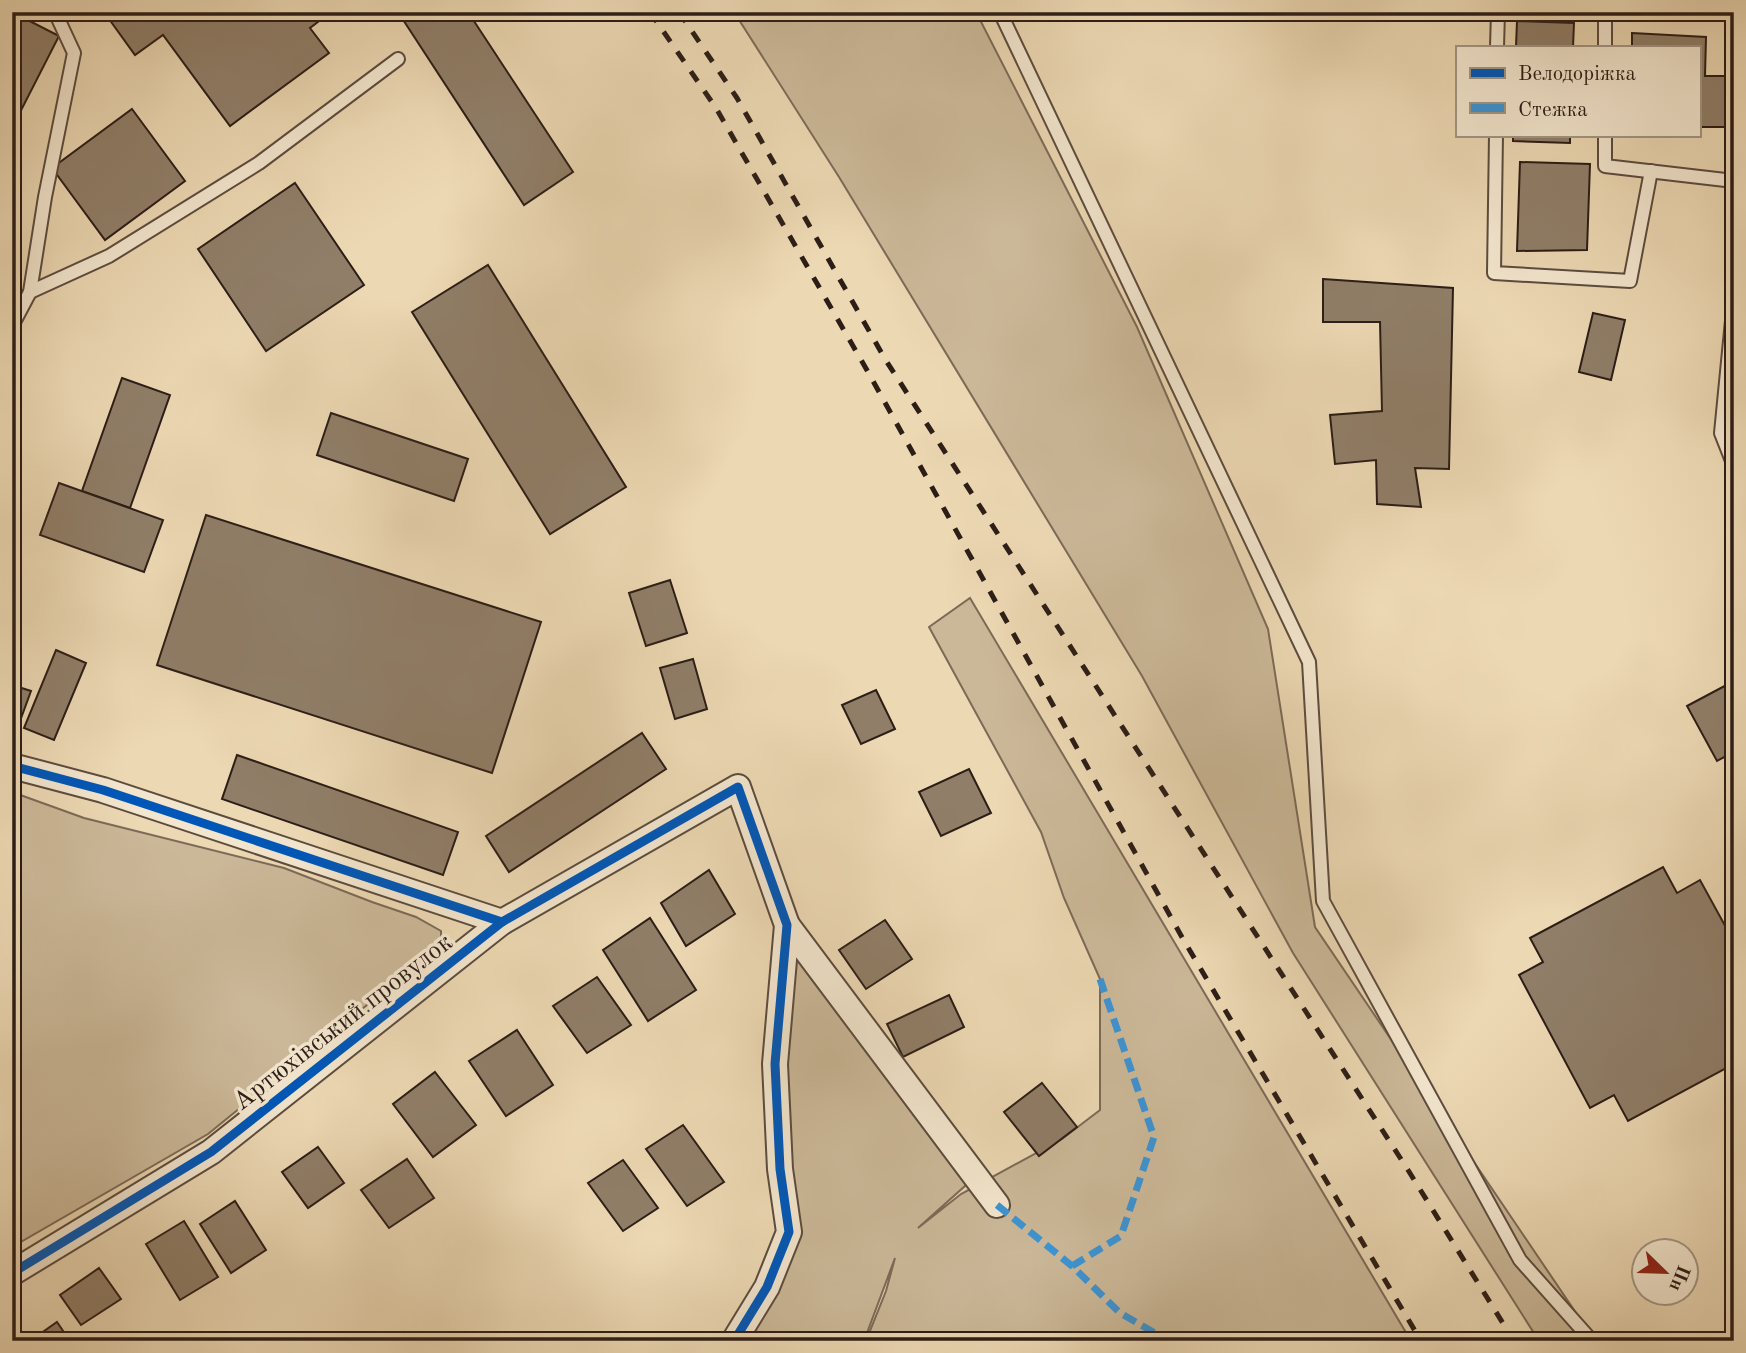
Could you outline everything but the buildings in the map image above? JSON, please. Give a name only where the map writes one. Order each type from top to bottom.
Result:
[{"type":"street","points":[[12,766],[103,790],[502,922]]},
{"type":"street","name":"Артюхівський провулок","points":[[12,1273],[211,1152],[502,922],[738,787],[787,925]]},
{"type":"street","points":[[787,925],[997,1205]]},
{"type":"street","points":[[733,1341],[767,1287],[789,1232],[780,1169],[775,1064],[787,925]]},
{"type":"lane","points":[[12,326],[30,292],[45,197],[74,53],[55,12]]},
{"type":"lane","points":[[1000,12],[1309,662],[1323,901],[1520,1260],[1592,1341]]},
{"type":"lane","points":[[1497,46],[1498,12]]},
{"type":"lane","points":[[1605,12],[1605,46]]},
{"type":"lane","points":[[30,292],[109,256],[259,163],[398,59]]},
{"type":"lane","points":[[1496,136],[1494,273],[1630,281],[1651,171]]},
{"type":"lane","points":[[1605,136],[1605,166],[1734,181]]},
{"type":"lane","points":[[1734,300],[1721,433],[1734,466]]},
{"type":"shaded area","points":[[734,12],[976,12],[1137,327],[1268,629],[1315,927],[1595,1341],[1539,1341],[1293,953],[1142,676],[839,177]]},
{"type":"shaded area","points":[[970,598],[1411,1341],[866,1341],[886,1291],[895,1258],[864,1341],[740,1341],[777,1285],[787,925],[975,1177],[918,1228],[961,1194],[1062,1139],[1100,1110],[1100,979],[1064,898],[1041,832],[929,627]]},
{"type":"shaded area","points":[[12,792],[84,818],[284,868],[416,917],[441,931],[441,945],[208,1134],[12,1247]]},
{"type":"railway","points":[[650,12],[716,108],[868,372],[1183,939],[1421,1341]]},
{"type":"railway","points":[[679,12],[737,98],[885,359],[1408,1170],[1514,1341]]},
{"type":"marked path","points":[[1072,1266],[1121,1236],[1154,1137],[1100,979]]},
{"type":"marked path","points":[[997,1205],[1072,1266],[1120,1313],[1169,1341]]},
{"type":"cycle path","points":[[12,766],[103,790],[502,922]]},
{"type":"cycle path","points":[[12,1273],[211,1152],[502,922],[738,787],[787,925],[775,1064],[780,1169],[789,1232],[767,1287],[734,1341]]}]
